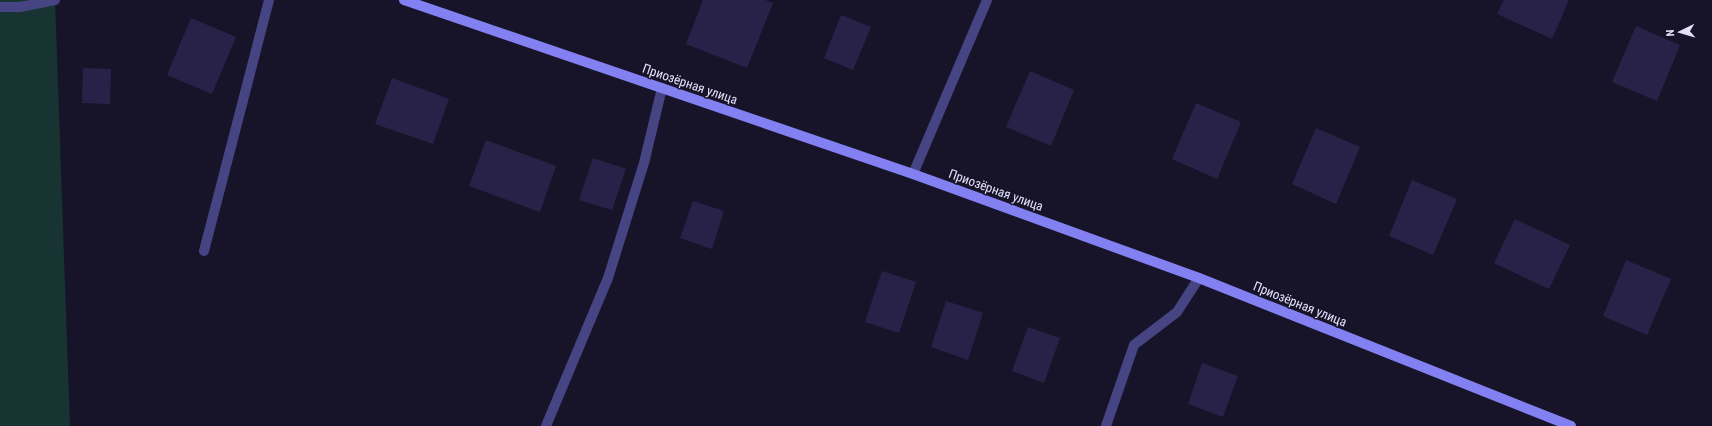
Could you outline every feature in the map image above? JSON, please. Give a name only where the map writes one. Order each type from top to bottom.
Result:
[{"type":"street","points":[[0,7],[20,7],[56,0]]},
{"type":"street","points":[[204,251],[269,0]]},
{"type":"street","name":"Приозёрная улица","points":[[404,0],[913,174],[1199,278],[1571,426]]},
{"type":"street","points":[[913,174],[987,0]]},
{"type":"street","points":[[546,426],[608,278],[644,163],[662,88]]},
{"type":"street","points":[[1106,426],[1134,345],[1177,312],[1199,278]]},
{"type":"green space","points":[[0,0],[55,0],[70,426],[0,426]]},
{"type":"building","points":[[703,0],[765,0],[773,3],[747,68],[686,44]]},
{"type":"building","points":[[1504,0],[1569,0],[1552,39],[1497,14]]},
{"type":"building","points":[[841,15],[871,27],[853,70],[824,58]]},
{"type":"building","points":[[191,18],[236,37],[212,94],[167,75]]},
{"type":"building","points":[[1636,26],[1680,45],[1657,101],[1612,82]]},
{"type":"building","points":[[83,68],[111,69],[110,104],[82,103]]},
{"type":"building","points":[[1030,71],[1074,90],[1051,146],[1006,127]]},
{"type":"building","points":[[392,78],[449,99],[433,144],[375,124]]},
{"type":"building","points":[[1196,103],[1241,122],[1217,179],[1172,159]]},
{"type":"building","points":[[1316,128],[1360,147],[1336,204],[1292,184]]},
{"type":"building","points":[[486,140],[556,166],[540,212],[469,186]]},
{"type":"building","points":[[593,158],[626,169],[612,210],[579,200]]},
{"type":"building","points":[[1412,180],[1457,199],[1433,255],[1389,236]]},
{"type":"building","points":[[693,201],[724,211],[712,249],[680,238]]},
{"type":"building","points":[[1515,219],[1570,245],[1549,289],[1494,263]]},
{"type":"building","points":[[1626,260],[1671,279],[1647,335],[1603,316]]},
{"type":"building","points":[[882,271],[916,282],[899,333],[865,322]]},
{"type":"building","points":[[946,301],[983,313],[968,360],[931,347]]},
{"type":"building","points":[[1028,327],[1060,338],[1044,383],[1012,371]]},
{"type":"building","points":[[1202,363],[1238,376],[1223,417],[1188,404]]}]
